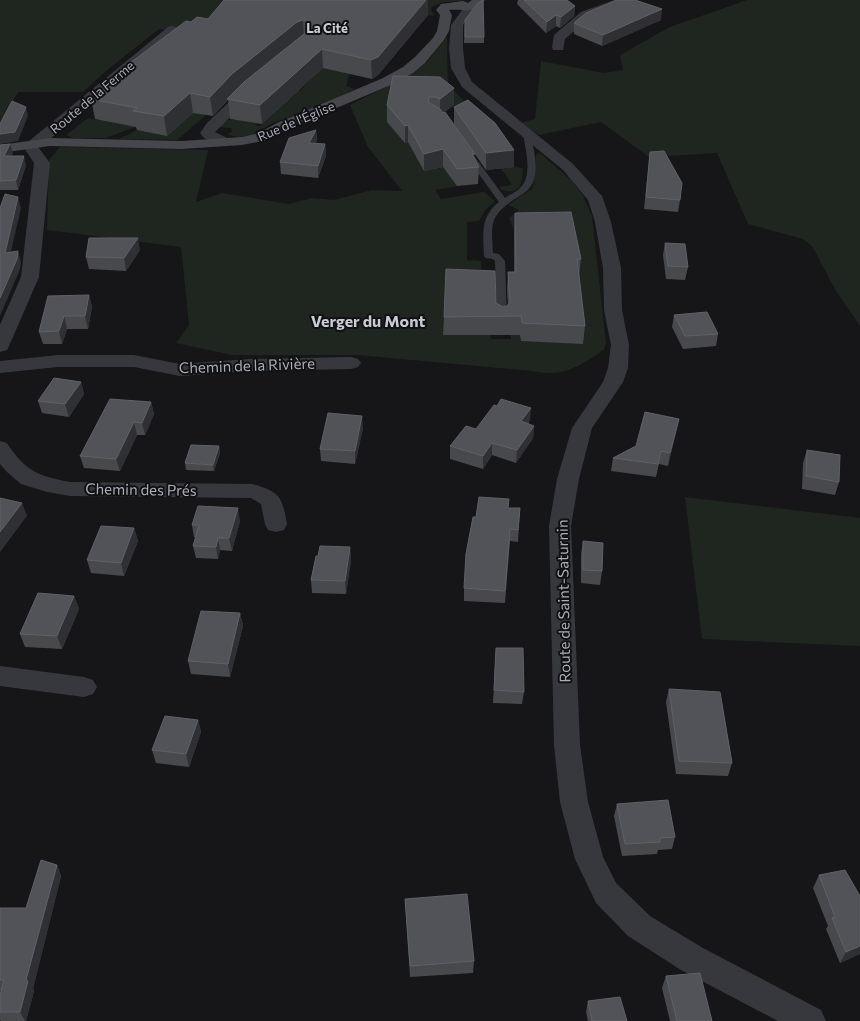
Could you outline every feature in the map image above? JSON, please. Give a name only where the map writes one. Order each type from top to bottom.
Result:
[{"type":"street","points":[[558,47],[559,38],[585,15],[626,0]]},
{"type":"street","name":"Route de Saint-Saturnin","points":[[475,4],[457,25],[456,48],[458,68],[467,84],[568,166],[596,199],[603,222],[612,268],[613,310],[620,345],[618,368],[612,382],[582,428],[568,478],[560,526],[567,745],[574,802],[589,859],[606,893],[639,926],[692,959],[795,1017]]},
{"type":"street","name":"Rue de l'Église","points":[[0,149],[50,142],[152,145],[242,141],[262,137],[282,126],[388,81],[408,70],[420,60],[438,40],[445,23],[446,14],[442,10],[445,7],[475,4]]},
{"type":"street","name":"Route de la Ferme","points":[[30,146],[50,132],[172,30]]},
{"type":"street","points":[[222,141],[206,133],[240,98],[258,83]]},
{"type":"street","points":[[0,346],[30,277],[42,163],[30,146]]},
{"type":"street","name":"Chemin de la Rivière","points":[[0,367],[58,361],[134,361],[180,370],[250,365],[351,363]]},
{"type":"street","name":"Chemin des Prés","points":[[0,448],[7,461],[20,474],[41,484],[70,489],[252,491],[266,495],[271,502],[276,524]]},
{"type":"street","points":[[0,676],[84,687]]},
{"type":"lane","points":[[502,321],[500,261],[496,256],[488,256],[488,223],[491,213],[526,187],[532,170],[527,132]]},
{"type":"lane","points":[[465,148],[490,185],[504,202]]},
{"type":"shaded area","points":[[0,0],[468,0],[443,2],[435,5],[431,8],[435,16],[383,10],[351,67],[346,86],[355,89],[336,99],[271,124],[252,135],[237,137],[227,134],[232,132],[231,128],[220,127],[226,121],[242,120],[256,123],[255,125],[260,126],[277,111],[286,89],[300,91],[319,71],[301,34],[177,140],[119,139],[137,130],[187,32],[159,29],[106,71],[83,92],[18,92],[0,124]]},
{"type":"shaded area","points":[[747,0],[860,0],[860,326],[836,291],[812,246],[803,239],[748,224],[717,153],[649,157],[601,122],[539,135],[520,123],[535,119],[541,61],[603,73],[623,70],[620,55],[670,27]]},
{"type":"shaded area","points":[[447,37],[448,85],[477,113],[467,116],[440,93],[425,139],[457,186],[435,190],[441,199],[484,192],[495,201],[485,210],[479,221],[467,222],[467,260],[481,261],[482,289],[491,339],[511,339],[510,325],[518,325],[514,230],[509,218],[519,210],[508,205],[533,188],[536,155],[540,153],[572,181],[582,194],[592,216],[606,343],[604,349],[574,368],[560,372],[545,373],[357,355],[232,355],[176,343],[189,325],[181,247],[47,230],[49,160],[60,147],[208,150],[196,202],[222,193],[289,204],[312,198],[334,200],[372,190],[402,191],[368,147],[350,105],[413,73],[428,61]]},
{"type":"shaded area","points":[[88,118],[138,126],[106,138],[74,138],[66,135]]},
{"type":"shaded area","points":[[501,168],[523,168],[522,179],[519,187],[513,191],[501,190],[499,187],[512,185]]},
{"type":"shaded area","points":[[685,497],[860,518],[860,646],[702,639]]},
{"type":"building","points":[[224,0],[426,0],[378,57],[371,60],[322,49],[260,105],[227,99],[244,82],[309,30],[309,22],[303,20],[297,22],[232,74],[210,97],[190,93],[164,116],[133,111],[137,108],[91,99],[136,64],[130,63],[186,21],[191,22],[197,17],[208,19]]},
{"type":"building","points":[[483,0],[484,37],[465,37],[465,20],[477,4]]},
{"type":"building","points":[[524,0],[567,0],[575,6],[561,17],[556,15],[547,22]]},
{"type":"building","points":[[617,0],[635,0],[662,9],[603,35],[574,23],[586,13]]},
{"type":"building","points":[[393,76],[440,77],[454,88],[440,99],[436,97],[429,97],[428,102],[440,109],[443,113],[445,112],[475,154],[472,154],[479,167],[457,169],[443,149],[424,154],[408,125],[405,126],[387,105]]},
{"type":"building","points":[[468,100],[495,123],[514,150],[486,153],[454,107]]},
{"type":"building","points":[[12,101],[26,107],[15,132],[0,134],[0,124]]},
{"type":"building","points":[[316,130],[309,143],[325,144],[318,166],[280,162],[289,138]]},
{"type":"building","points":[[10,144],[4,156],[24,156],[16,180],[0,181],[0,145]]},
{"type":"building","points":[[664,151],[682,183],[680,200],[646,197],[650,152]]},
{"type":"building","points":[[5,194],[18,197],[5,253],[18,251],[17,259],[0,298],[0,208]]},
{"type":"building","points":[[571,212],[581,259],[577,259],[585,326],[522,323],[521,316],[444,317],[446,269],[495,271],[496,303],[503,307],[507,306],[510,302],[508,272],[516,272],[515,213]]},
{"type":"building","points":[[89,238],[138,238],[124,258],[86,257]]},
{"type":"building","points":[[665,243],[685,244],[688,267],[668,266]]},
{"type":"building","points":[[89,295],[85,316],[64,316],[59,331],[39,332],[48,296]]},
{"type":"building","points":[[707,312],[718,334],[685,336],[674,315]]},
{"type":"building","points":[[54,378],[81,382],[65,404],[38,401]]},
{"type":"building","points":[[110,399],[151,402],[142,423],[134,422],[116,459],[80,456]]},
{"type":"building","points":[[501,399],[531,408],[521,421],[534,426],[517,450],[492,443],[483,456],[450,446],[466,426],[476,429],[494,405],[497,406]]},
{"type":"building","points":[[645,412],[679,419],[670,453],[661,451],[658,464],[613,458],[636,446]]},
{"type":"building","points":[[328,413],[362,416],[355,451],[320,449]]},
{"type":"building","points":[[191,445],[219,446],[213,465],[185,463]]},
{"type":"building","points":[[807,450],[840,455],[839,482],[806,476]]},
{"type":"building","points":[[479,497],[509,499],[508,508],[520,508],[518,530],[510,529],[505,591],[464,588],[466,554],[473,517],[476,517]]},
{"type":"building","points":[[0,498],[22,503],[0,532]]},
{"type":"building","points":[[198,506],[238,508],[229,538],[218,538],[216,547],[193,546],[199,525],[192,525]]},
{"type":"building","points":[[101,526],[134,528],[121,563],[87,560]]},
{"type":"building","points":[[583,541],[603,543],[602,571],[583,570]]},
{"type":"building","points":[[320,546],[350,547],[345,581],[311,580],[316,556],[318,556]]},
{"type":"building","points":[[38,593],[74,596],[57,636],[20,634]]},
{"type":"building","points":[[201,611],[240,613],[228,664],[188,661]]},
{"type":"building","points":[[496,648],[523,648],[524,692],[494,690]]},
{"type":"building","points":[[669,689],[720,692],[732,763],[679,761]]},
{"type":"building","points":[[165,716],[198,720],[186,754],[152,750]]},
{"type":"building","points":[[668,800],[675,837],[660,838],[660,842],[625,844],[617,804]]},
{"type":"building","points":[[41,860],[57,865],[26,980],[28,981],[20,1012],[0,1012],[0,995],[4,980],[0,980],[0,908],[26,908]]},
{"type":"building","points":[[845,870],[860,896],[860,946],[846,952],[832,918],[835,917],[819,875]]},
{"type":"building","points":[[467,894],[474,961],[410,966],[405,899]]},
{"type":"building","points":[[700,973],[712,1021],[677,1021],[666,976]]},
{"type":"building","points":[[620,997],[627,1021],[592,1021],[588,1001]]},
{"type":"district","name":"La Cité","points":[[327,28]]},
{"type":"district","name":"Verger du Mont","points":[[368,321]]}]
